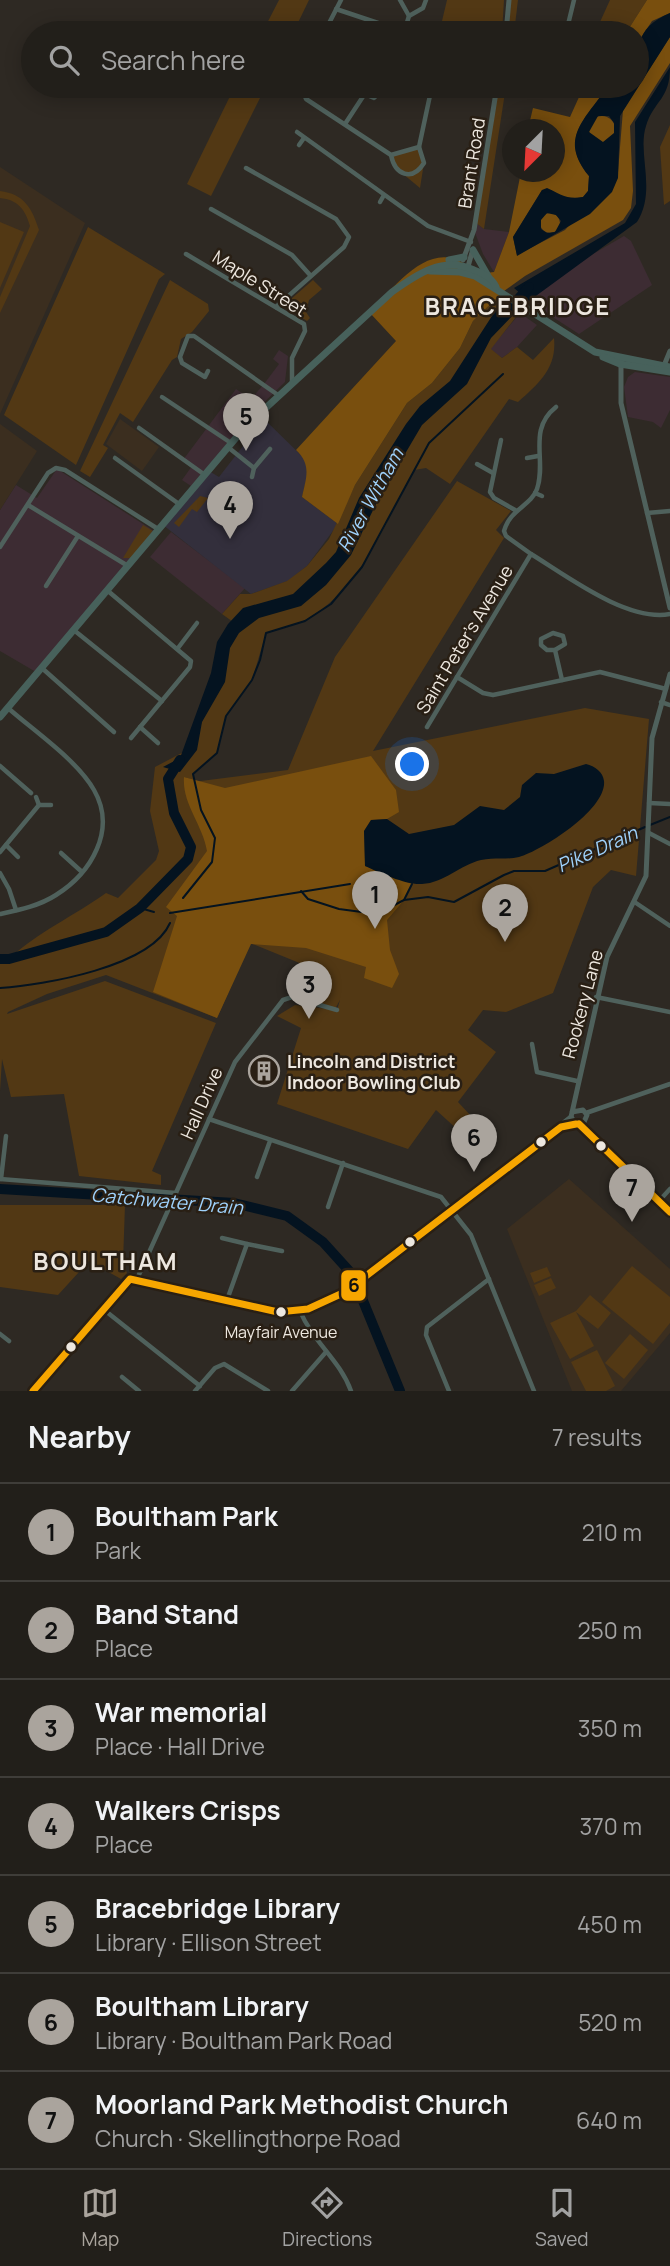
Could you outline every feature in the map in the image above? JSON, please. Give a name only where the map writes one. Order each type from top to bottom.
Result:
[{"type":"main road","points":[[472,245],[496,287]]},
{"type":"main road","points":[[0,717],[230,446],[278,395],[392,292],[412,277],[430,271],[446,260],[489,278]]},
{"type":"main road","points":[[430,271],[464,267],[526,309],[601,354],[667,368]]},
{"type":"street","points":[[330,21],[341,0]]},
{"type":"street","points":[[400,0],[409,16],[408,21]]},
{"type":"street","points":[[409,16],[423,8],[426,0]]},
{"type":"street","points":[[507,21],[509,0]]},
{"type":"street","points":[[569,21],[574,0]]},
{"type":"street","points":[[336,9],[371,21]]},
{"type":"street","points":[[306,98],[391,155],[403,175],[418,171],[424,163],[419,147],[429,98]]},
{"type":"street","points":[[345,124],[362,98]]},
{"type":"street","name":"Brant Road","points":[[472,245],[495,98]]},
{"type":"street","points":[[296,132],[440,233],[472,245]]},
{"type":"street","points":[[299,145],[304,138]]},
{"type":"street","points":[[391,155],[419,147]]},
{"type":"street","points":[[246,168],[336,219],[347,231],[347,243],[276,307]]},
{"type":"street","points":[[380,202],[384,195]]},
{"type":"street","points":[[211,209],[292,256],[310,275]]},
{"type":"street","points":[[464,267],[472,245]]},
{"type":"street","points":[[464,267],[472,245]]},
{"type":"street","name":"Maple Street","points":[[186,254],[306,327],[292,358],[292,383]]},
{"type":"street","points":[[208,371],[205,377],[182,363],[180,357],[183,340],[188,336],[194,336],[278,395]]},
{"type":"street","points":[[667,368],[670,351]]},
{"type":"street","points":[[625,361],[620,391],[670,608]]},
{"type":"street","points":[[162,397],[230,446],[254,468]]},
{"type":"street","points":[[531,554],[504,533],[515,510],[535,493],[540,476],[538,456],[541,428],[552,408]]},
{"type":"street","points":[[139,428],[205,476]]},
{"type":"street","points":[[501,440],[490,487],[492,496],[515,510]]},
{"type":"street","points":[[252,477],[254,468],[270,449]]},
{"type":"street","points":[[527,458],[538,456]]},
{"type":"street","points":[[115,458],[180,505]]},
{"type":"street","points":[[477,464],[493,473]]},
{"type":"street","points":[[0,547],[48,473],[56,468],[65,470],[159,530]]},
{"type":"street","points":[[535,493],[542,496]]},
{"type":"street","points":[[27,505],[128,567]]},
{"type":"street","points":[[647,513],[670,511]]},
{"type":"street","points":[[46,586],[78,537]]},
{"type":"street","name":"Saint Peter's Avenue","points":[[427,727],[531,554],[601,597],[653,617],[670,614]]},
{"type":"street","points":[[108,591],[191,661],[190,667],[131,738]]},
{"type":"street","points":[[178,648],[197,622]]},
{"type":"street","points":[[75,631],[162,701]]},
{"type":"street","points":[[553,633],[563,636],[565,644],[555,650],[543,648],[543,637],[553,633]]},
{"type":"street","points":[[555,650],[562,680]]},
{"type":"street","points":[[43,669],[114,732]]},
{"type":"street","points":[[457,677],[483,693],[493,695],[605,673],[666,689]]},
{"type":"street","name":"Rookery Lane","points":[[572,1114],[596,997],[611,945],[636,903],[646,876],[652,738],[670,674]]},
{"type":"street","points":[[661,702],[670,705]]},
{"type":"street","points":[[0,914],[55,896],[82,872],[94,859],[101,839],[102,818],[95,791],[84,775],[8,708]]},
{"type":"street","points":[[140,727],[158,743]]},
{"type":"street","points":[[0,766],[34,795],[39,805]]},
{"type":"street","points":[[649,803],[670,804]]},
{"type":"street","points":[[39,805],[51,805]]},
{"type":"street","points":[[0,852],[39,805]]},
{"type":"street","points":[[649,828],[670,844]]},
{"type":"street","points":[[6,845],[18,856]]},
{"type":"street","points":[[61,853],[82,872]]},
{"type":"street","points":[[0,873],[16,910]]},
{"type":"street","points":[[636,903],[670,926]]},
{"type":"street","name":"Hall Drive","points":[[137,1279],[243,1049],[283,1000],[292,997],[337,1010]]},
{"type":"street","points":[[596,997],[670,1012]]},
{"type":"street","points":[[532,1044],[537,1072],[577,1082]]},
{"type":"street","points":[[561,1127],[581,1123],[597,1111],[670,1084]]},
{"type":"street","points":[[575,1099],[584,1111]]},
{"type":"street","points":[[581,1123],[584,1111]]},
{"type":"street","points":[[33,1391],[126,1281],[137,1279],[278,1312],[300,1311],[325,1303],[360,1281],[452,1211],[561,1127],[572,1114],[597,1111]]},
{"type":"street","points":[[572,1114],[589,1136],[670,1212]]},
{"type":"street","points":[[209,1119],[441,1197],[471,1235],[534,1391]]},
{"type":"street","points":[[6,1136],[1,1179],[175,1195]]},
{"type":"street","points":[[257,1177],[270,1141]]},
{"type":"street","points":[[328,1207],[343,1163]]},
{"type":"street","points":[[659,1201],[670,1189]]},
{"type":"street","points":[[222,1238],[282,1251]]},
{"type":"street","points":[[227,1300],[247,1244]]},
{"type":"street","points":[[449,1391],[426,1335],[427,1327],[489,1279]]},
{"type":"street","points":[[103,1309],[200,1385]]},
{"type":"street","points":[[300,1311],[309,1333],[343,1372],[351,1391]]},
{"type":"street","points":[[0,1335],[9,1341]]},
{"type":"street","points":[[292,1391],[326,1352]]},
{"type":"street","points":[[195,1391],[215,1368],[224,1364],[268,1391]]},
{"type":"street","points":[[122,1377],[139,1391]]},
{"type":"shaded area","points":[[279,0],[309,0],[299,21],[268,21]]},
{"type":"shaded area","points":[[447,0],[504,0],[503,21],[442,21]]},
{"type":"shaded area","points":[[509,0],[518,0],[515,21],[507,21]]},
{"type":"shaded area","points":[[610,0],[647,0],[634,21],[600,21]]},
{"type":"shaded area","points":[[647,0],[670,0],[670,13],[652,21],[649,26],[649,21],[634,21]]},
{"type":"shaded area","points":[[670,37],[670,63],[649,96],[649,70]]},
{"type":"shaded area","points":[[229,98],[260,98],[211,196],[187,184]]},
{"type":"shaded area","points":[[495,98],[504,98],[484,229],[476,223]]},
{"type":"shaded area","points":[[579,98],[599,98],[584,119],[576,140],[580,163],[589,176],[588,191],[583,197],[570,198],[562,197],[551,190],[542,190],[513,237],[517,255],[565,230],[618,172],[623,110],[631,98],[648,98],[630,126],[633,191],[631,208],[623,220],[525,276],[504,291],[473,321],[460,348],[432,383],[407,403],[355,485],[338,524],[302,497],[306,466],[296,450],[396,341],[370,313],[407,274],[430,260],[442,257],[454,259],[476,271],[494,272],[509,232],[519,182],[565,182],[565,119],[530,119],[533,108],[570,117]]},
{"type":"shaded area","points":[[602,116],[611,120],[615,129],[611,138],[602,142],[593,138],[589,129],[593,120]]},
{"type":"shaded area","points":[[670,125],[670,201],[664,205],[660,147]]},
{"type":"shaded area","points":[[419,147],[424,163],[420,188],[397,169],[391,155]]},
{"type":"shaded area","points":[[0,167],[85,223],[0,414]]},
{"type":"shaded area","points":[[0,191],[15,195],[26,203],[39,230],[0,313],[0,297],[30,226],[20,206],[0,198]]},
{"type":"shaded area","points":[[550,213],[557,216],[560,223],[557,230],[550,233],[543,230],[540,223],[543,216]]},
{"type":"shaded area","points":[[0,222],[24,232],[0,288]]},
{"type":"shaded area","points":[[476,223],[484,229],[509,232],[494,272],[483,254],[474,230]]},
{"type":"shaded area","points":[[88,227],[165,274],[159,279],[76,465],[4,415]]},
{"type":"shaded area","points":[[624,236],[631,241],[652,285],[579,334],[531,303],[539,292],[581,261]]},
{"type":"shaded area","points":[[170,280],[208,304],[209,311],[192,332],[181,339],[177,357],[172,360],[133,422],[120,413],[103,445],[108,448],[90,477],[80,471]]},
{"type":"shaded area","points":[[313,280],[322,289],[309,300],[306,312],[310,318],[307,321],[283,306]]},
{"type":"shaded area","points":[[504,291],[519,313],[491,349],[502,358],[517,347],[533,360],[554,338],[553,358],[545,374],[518,402],[509,399],[450,484],[426,468],[414,470],[370,553],[343,590],[326,606],[302,621],[266,633],[252,680],[226,716],[217,753],[194,774],[194,780],[184,777],[185,783],[288,770],[335,657],[457,481],[511,511],[496,530],[504,538],[373,751],[585,708],[649,719],[636,876],[611,870],[593,887],[553,993],[506,1012],[483,1010],[468,1030],[496,1052],[458,1102],[486,1132],[480,1150],[436,1110],[408,1149],[277,1104],[301,1028],[277,1016],[295,1005],[337,1010],[340,1000],[335,1009],[297,993],[304,972],[301,970],[302,964],[250,943],[217,1018],[106,975],[47,994],[8,1012],[7,1014],[105,981],[216,1023],[152,1171],[161,1175],[161,1185],[79,1176],[64,1094],[11,1097],[2,1059],[0,1091],[0,959],[9,959],[106,893],[118,898],[156,860],[159,851],[150,811],[155,767],[193,747],[236,624],[222,614],[240,594],[251,594],[287,581],[307,566],[329,539],[355,485],[407,403],[432,383],[460,348],[473,321]]},
{"type":"shaded area","points":[[520,313],[537,325],[517,347],[502,358],[490,349]]},
{"type":"shaded area","points":[[279,350],[288,356],[285,382],[256,410],[191,486],[182,480],[192,466],[183,460],[236,389],[251,399],[279,364],[273,359]]},
{"type":"shaded area","points":[[635,372],[670,377],[670,410],[661,428],[653,422],[628,417],[624,387],[628,377]]},
{"type":"shaded area","points":[[120,419],[159,447],[142,471],[106,444]]},
{"type":"shaded area","points":[[264,419],[305,459],[308,473],[302,497],[338,524],[307,566],[288,581],[251,594],[163,525],[209,471],[219,477]]},
{"type":"shaded area","points":[[0,424],[37,451],[0,510]]},
{"type":"shaded area","points":[[57,469],[154,531],[36,672],[0,651],[0,510],[16,485],[37,498]]},
{"type":"shaded area","points":[[200,496],[208,498],[197,512],[192,509],[179,527],[174,523]]},
{"type":"shaded area","points":[[143,525],[153,531],[131,558],[123,558]]},
{"type":"shaded area","points":[[171,532],[245,588],[222,614],[150,557]]},
{"type":"shaded area","points":[[371,756],[396,790],[399,812],[387,819],[371,820],[364,831],[365,866],[412,884],[404,900],[387,920],[390,950],[399,974],[392,988],[364,978],[366,967],[306,948],[251,944],[217,1018],[153,992],[177,916],[166,907],[207,851],[186,796],[184,777],[225,788]]},
{"type":"shaded area","points":[[569,1179],[670,1269],[670,1333],[621,1391],[572,1391],[507,1229]]},
{"type":"shaded area","points":[[0,1205],[125,1205],[123,1263],[127,1273],[121,1279],[89,1261],[58,1295],[0,1287]]},
{"type":"shaded area","points":[[632,1266],[670,1297],[670,1323],[653,1344],[602,1302]]},
{"type":"shaded area","points":[[547,1267],[551,1276],[534,1283],[530,1273]]},
{"type":"shaded area","points":[[551,1278],[556,1288],[539,1296],[534,1285]]},
{"type":"shaded area","points":[[590,1295],[611,1313],[598,1329],[576,1312],[594,1346],[570,1359],[550,1323],[576,1311]]},
{"type":"shaded area","points":[[630,1334],[648,1350],[624,1379],[605,1363]]},
{"type":"shaded area","points":[[597,1350],[615,1386],[606,1391],[586,1391],[571,1362]]},
{"type":"water","points":[[670,13],[670,37],[649,70],[649,26]]},
{"type":"water","points":[[670,67],[665,93],[646,126],[646,197],[637,222],[529,301],[514,288],[625,223],[636,204],[635,122]]},
{"type":"water","points":[[599,98],[631,98],[620,116],[618,178],[612,192],[590,214],[517,256],[513,237],[542,190],[547,188],[572,198],[583,197],[588,191],[589,176],[580,163],[575,140],[584,119]],"holes":[[[598,116],[609,116],[614,123],[614,133],[603,142],[589,132]],[[547,213],[556,215],[561,221],[555,232],[547,233],[541,229],[541,220]]]},
{"type":"water","points":[[501,302],[515,313],[491,338],[467,384],[422,425],[379,498],[351,555],[326,585],[301,606],[259,618],[239,633],[230,648],[225,682],[202,722],[197,750],[180,772],[163,767],[180,758],[211,673],[217,642],[228,624],[243,608],[293,594],[336,552],[359,498],[406,424],[420,406],[450,381]]},
{"type":"water","points":[[586,764],[598,770],[604,781],[602,792],[595,804],[572,827],[530,853],[514,858],[481,860],[438,881],[422,884],[401,881],[365,866],[364,831],[371,820],[387,819],[409,834],[454,825],[480,806],[504,810],[520,797],[522,785],[536,773],[554,774]]},
{"type":"waterway","name":"River Witham","points":[[502,317],[529,287]]},
{"type":"waterway","points":[[183,898],[212,862],[215,838],[201,810],[193,774],[217,753],[226,716],[252,680],[266,633],[305,621],[331,604],[362,567],[429,443],[503,374]]},
{"type":"waterway","name":"River Witham","points":[[0,959],[9,959],[106,932],[140,908],[188,859],[191,847],[174,813],[168,779],[180,760]]},
{"type":"waterway","name":"Pike Drain","points":[[650,825],[670,817]]},
{"type":"waterway","name":"Pike Drain","points":[[404,900],[428,897],[454,902],[514,871],[545,871],[645,827]]},
{"type":"waterway","points":[[170,913],[350,884]]},
{"type":"waterway","points":[[301,891],[308,899],[339,909],[377,914],[404,900],[412,884]]},
{"type":"waterway","points":[[140,908],[154,912]]},
{"type":"waterway","points":[[0,988],[68,978],[119,962],[142,951],[159,938],[170,923]]},
{"type":"waterway","name":"Catchwater Drain","points":[[0,1189],[234,1203],[287,1216],[323,1242],[352,1274],[400,1391]]},
{"type":"transit line","name":"6","points":[[33,1391],[130,1279],[278,1312],[308,1309],[345,1292],[561,1127],[576,1124]]},
{"type":"transit line","name":"6","points":[[579,1124],[670,1212]]},
{"type":"place","name":"Bracebridge Library","points":[[246,451]]},
{"type":"place","name":"Walkers Crisps","points":[[230,539]]},
{"type":"place","name":"Boultham Park","points":[[375,929]]},
{"type":"place","name":"Band Stand","points":[[505,942]]},
{"type":"place","name":"War memorial","points":[[309,1019]]},
{"type":"place","name":"Lincoln and District Indoor Bowling Club","points":[[264,1071]]},
{"type":"place","name":"Boultham Library","points":[[474,1172]]},
{"type":"place","name":"Moorland Park Methodist Church","points":[[632,1222]]},
{"type":"place","name":"Mayfair Avenue","points":[[281,1312]]},
{"type":"district","name":"BRACEBRIDGE","points":[[518,305]]},
{"type":"district","name":"BOULTHAM","points":[[106,1260]]}]
